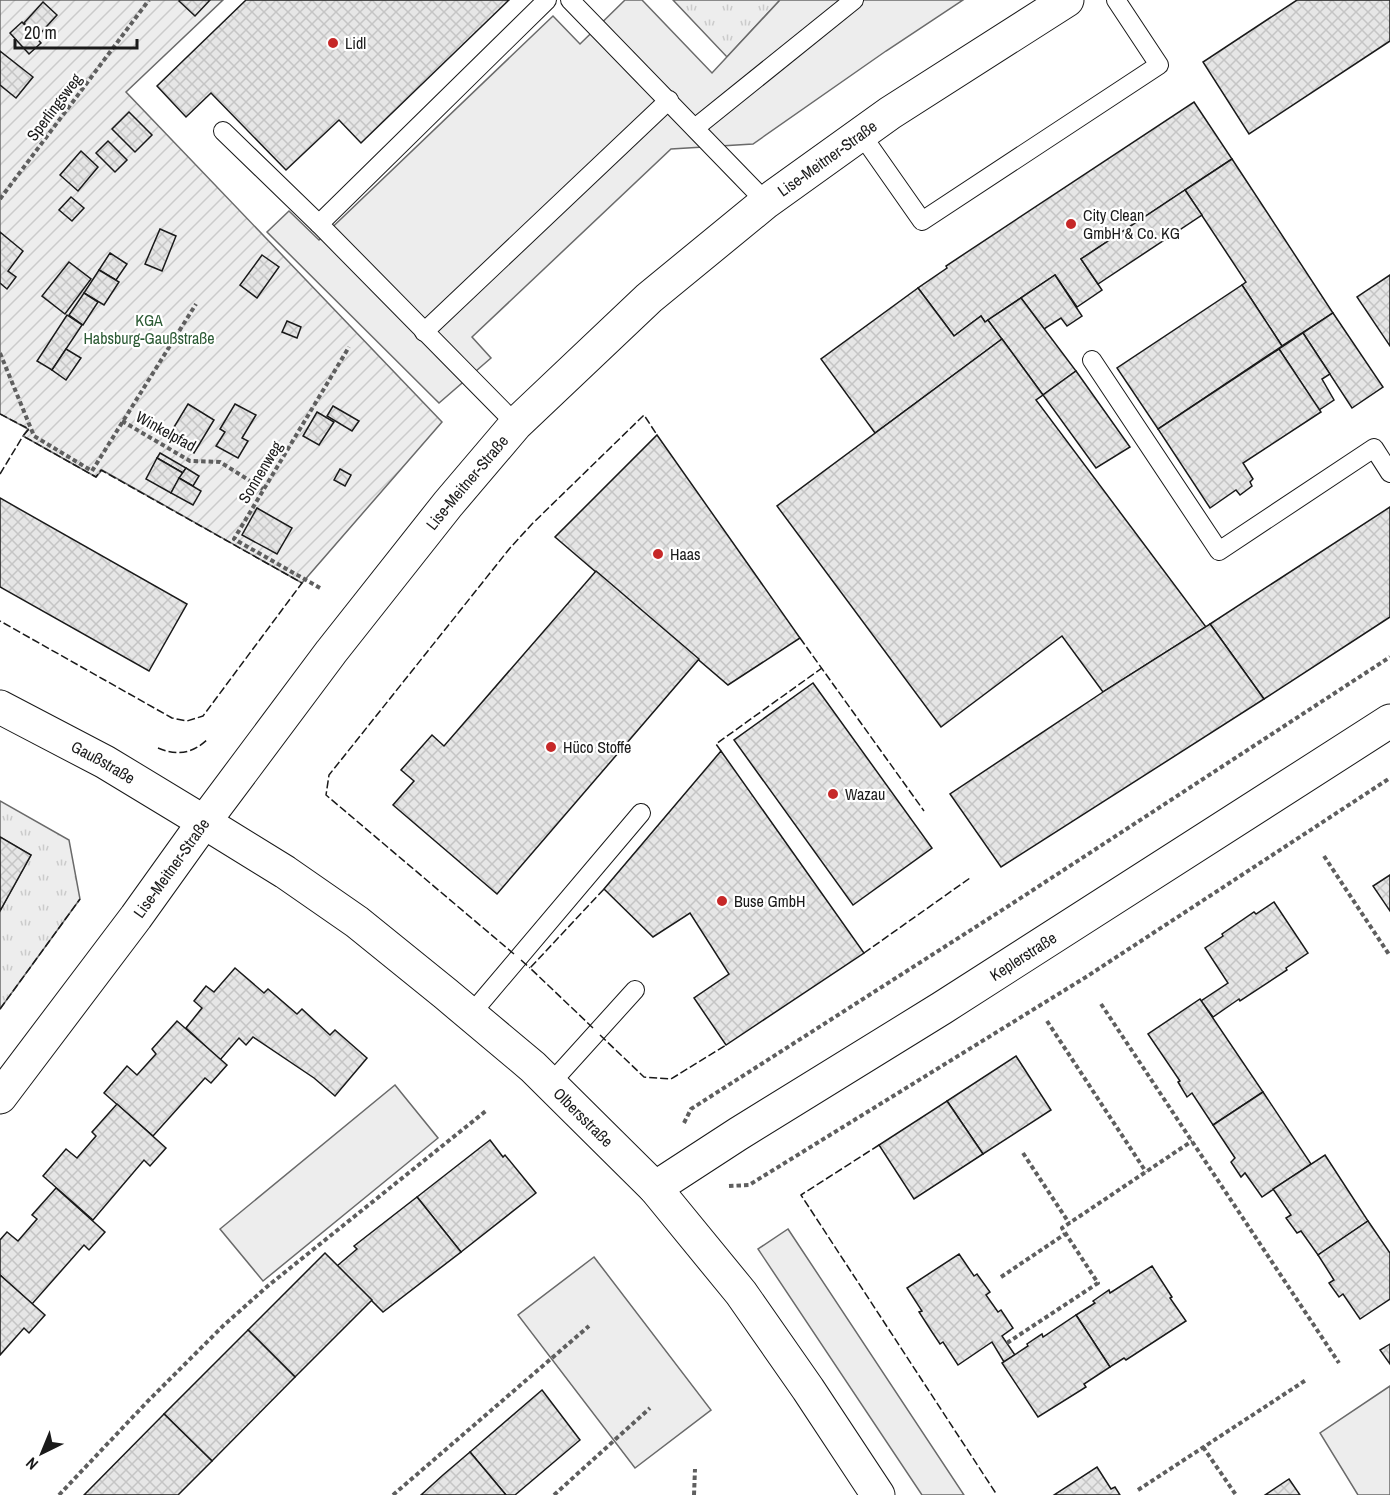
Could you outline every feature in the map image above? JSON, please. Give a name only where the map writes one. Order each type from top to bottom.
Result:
[{"type":"street","name":"Lise-Meitner-Straße","points":[[0,1097],[331,652],[448,504],[516,423],[649,298],[766,202],[890,113],[1067,0]]},
{"type":"street","name":"Gaußstraße","points":[[0,707],[105,762],[204,822]]},
{"type":"street","name":"Keplerstraße","points":[[655,1188],[971,990],[1390,721]]},
{"type":"street","name":"Olbersstraße","points":[[204,822],[285,872],[357,922],[471,1014],[533,1067],[655,1188],[741,1293],[878,1495]]},
{"type":"lane","points":[[319,224],[547,0]]},
{"type":"lane","points":[[570,0],[766,202]]},
{"type":"lane","points":[[695,128],[854,0]]},
{"type":"lane","points":[[861,134],[922,221],[1159,64],[1116,0]]},
{"type":"lane","points":[[424,332],[669,100]]},
{"type":"lane","points":[[223,131],[319,224],[516,423]]},
{"type":"lane","points":[[1092,360],[1219,551],[1374,448],[1390,472]]},
{"type":"lane","points":[[471,1014],[642,813]]},
{"type":"lane","points":[[550,1084],[635,990]]},
{"type":"path","name":"Sperlingsweg","points":[[0,199],[149,0]]},
{"type":"path","points":[[0,353],[34,436],[92,471],[196,304]]},
{"type":"path","name":"Sonnenweg","points":[[320,588],[234,539],[349,347]]},
{"type":"path","name":"Winkelpfad","points":[[122,421],[190,461],[220,462],[263,489]]},
{"type":"path","points":[[719,1091],[1010,905],[1390,657]]},
{"type":"path","points":[[772,1171],[1086,977],[1390,778]]},
{"type":"path","points":[[1324,856],[1390,956]]},
{"type":"path","points":[[1101,1004],[1339,1363]]},
{"type":"path","points":[[1047,1021],[1146,1172]]},
{"type":"path","points":[[59,1495],[224,1325],[269,1285],[487,1110]]},
{"type":"path","points":[[1007,1343],[1098,1283],[1062,1228],[1192,1141]]},
{"type":"path","points":[[1023,1153],[1069,1223]]},
{"type":"path","points":[[1001,1277],[1065,1234]]},
{"type":"path","points":[[393,1495],[589,1326]]},
{"type":"path","points":[[1138,1490],[1306,1380]]},
{"type":"path","points":[[554,1495],[650,1408]]},
{"type":"path","points":[[1203,1447],[1236,1495]]},
{"type":"path","points":[[694,1495],[695,1469]]},
{"type":"green space","name":"KGA Habsburg-Gaußstraße","points":[[0,0],[223,0],[126,92],[442,422],[302,583],[102,470],[96,477],[23,436],[28,429],[0,414]]},
{"type":"green space","points":[[673,0],[780,0],[727,57]]},
{"type":"green space","points":[[0,801],[69,840],[80,899],[0,1009],[0,911],[31,855],[0,837]]},
{"type":"shaded area","points":[[625,0],[642,0],[712,73],[780,0],[963,0],[753,144],[671,149],[472,337],[491,358],[439,403],[267,232],[289,211],[319,240],[553,16],[580,44]]},
{"type":"shaded area","points":[[395,1085],[438,1138],[263,1281],[220,1229]]},
{"type":"shaded area","points":[[788,1229],[964,1495],[922,1495],[758,1249]]},
{"type":"shaded area","points":[[594,1257],[711,1410],[635,1468],[518,1315]]},
{"type":"shaded area","points":[[1390,1386],[1390,1495],[1358,1495],[1320,1433]]},
{"type":"building","points":[[180,0],[210,0],[195,16]]},
{"type":"building","name":"Lidl","points":[[246,0],[509,0],[361,143],[339,120],[286,170],[211,93],[186,117],[157,86]]},
{"type":"building","points":[[1297,0],[1390,0],[1390,41],[1249,134],[1203,62]]},
{"type":"building","points":[[43,2],[57,15],[38,36],[24,23]]},
{"type":"building","points":[[22,22],[41,43],[29,54],[10,33]]},
{"type":"building","points":[[0,51],[33,77],[16,98],[0,85]]},
{"type":"building","name":"City Clean GmbH & Co. KG","points":[[1194,102],[1232,159],[1081,259],[1102,290],[1077,307],[1055,275],[985,322],[981,316],[954,336],[918,288],[947,268],[946,266]]},
{"type":"building","points":[[129,112],[152,135],[135,152],[112,129]]},
{"type":"building","points":[[108,141],[127,160],[115,172],[96,153]]},
{"type":"building","points":[[81,151],[98,167],[78,191],[60,175]]},
{"type":"building","points":[[1232,159],[1333,313],[1282,346],[1242,285],[1246,282],[1185,190]]},
{"type":"building","points":[[1185,190],[1202,215],[1098,284],[1081,259]]},
{"type":"building","points":[[71,197],[84,208],[72,221],[59,210]]},
{"type":"building","points":[[160,229],[176,236],[162,271],[145,264]]},
{"type":"building","points":[[0,232],[23,251],[8,271],[16,277],[7,289],[0,283]]},
{"type":"building","points":[[110,253],[127,264],[116,280],[99,270]]},
{"type":"building","points":[[262,255],[279,267],[257,298],[240,285]]},
{"type":"building","points":[[69,262],[91,279],[65,314],[42,296]]},
{"type":"building","points":[[99,270],[119,282],[104,305],[84,293]]},
{"type":"building","points":[[1055,275],[1082,316],[1067,326],[1061,318],[1044,329],[1021,298]]},
{"type":"building","points":[[1390,275],[1390,346],[1357,297]]},
{"type":"building","points":[[1242,285],[1282,346],[1158,429],[1117,368]]},
{"type":"building","points":[[918,288],[954,336],[981,316],[985,322],[988,320],[1002,339],[875,433],[821,359]]},
{"type":"building","points":[[84,293],[98,302],[83,325],[69,315]]},
{"type":"building","points":[[1021,298],[1076,371],[1043,395],[988,320]]},
{"type":"building","points":[[1333,313],[1383,387],[1352,408],[1303,333]]},
{"type":"building","points":[[67,315],[82,325],[52,370],[37,361]]},
{"type":"building","points":[[287,321],[301,327],[297,338],[282,332]]},
{"type":"building","points":[[1303,333],[1330,374],[1322,379],[1334,400],[1319,410],[1279,349]]},
{"type":"building","points":[[1002,339],[1043,395],[1036,400],[1206,627],[1103,692],[1062,636],[941,727],[777,506]]},
{"type":"building","points":[[66,349],[81,358],[66,380],[52,370]]},
{"type":"building","points":[[1279,349],[1321,412],[1243,463],[1253,479],[1250,482],[1252,486],[1240,495],[1236,490],[1210,508],[1158,429]]},
{"type":"building","points":[[1076,371],[1130,447],[1096,468],[1043,395]]},
{"type":"building","points":[[188,404],[214,420],[194,453],[168,437]]},
{"type":"building","points":[[235,404],[256,415],[242,438],[248,441],[238,458],[216,446],[225,432],[220,429]]},
{"type":"building","points":[[333,406],[359,421],[352,431],[327,416]]},
{"type":"building","points":[[317,412],[334,422],[319,445],[303,436]]},
{"type":"building","name":"Haas","points":[[657,435],[800,638],[728,685],[555,537]]},
{"type":"building","points":[[160,453],[186,468],[183,473],[157,458]]},
{"type":"building","points":[[157,458],[183,473],[171,493],[146,479]]},
{"type":"building","points":[[186,468],[199,476],[193,486],[179,478]]},
{"type":"building","points":[[340,469],[351,475],[345,486],[334,480]]},
{"type":"building","points":[[179,478],[201,491],[193,505],[171,493]]},
{"type":"building","points":[[0,498],[187,604],[149,671],[0,587]]},
{"type":"building","points":[[1390,507],[1390,617],[1264,699],[1210,624]]},
{"type":"building","points":[[257,508],[292,528],[277,554],[242,535]]},
{"type":"building","points":[[596,571],[699,659],[497,894],[393,805],[414,781],[401,770],[432,735],[444,746]]},
{"type":"building","points":[[1210,624],[1264,699],[1001,867],[950,794]]},
{"type":"building","name":"Wazau","points":[[813,683],[932,848],[853,905],[734,740]]},
{"type":"building","name":"Buse GmbH","points":[[721,751],[864,953],[726,1045],[694,998],[729,974],[690,913],[653,937],[604,889]]},
{"type":"building","points":[[0,837],[31,855],[0,911]]},
{"type":"building","points":[[1390,875],[1390,911],[1373,886]]},
{"type":"building","points":[[1274,902],[1308,953],[1286,968],[1287,970],[1213,1017],[1201,1001],[1228,983],[1205,948],[1254,912],[1256,914]]},
{"type":"building","points":[[235,968],[264,993],[268,989],[297,1014],[302,1009],[330,1035],[335,1030],[367,1058],[335,1096],[314,1078],[253,1037],[246,1045],[239,1038],[220,1060],[186,1028],[202,1008],[194,1001],[206,986],[214,992]]},
{"type":"building","points":[[1200,999],[1263,1092],[1213,1125],[1192,1093],[1187,1097],[1178,1082],[1180,1081],[1148,1034]]},
{"type":"building","points":[[177,1021],[227,1065],[211,1083],[205,1078],[153,1136],[104,1093],[127,1066],[137,1075],[156,1054],[152,1049]]},
{"type":"building","points":[[1016,1056],[1051,1110],[983,1154],[947,1101]]},
{"type":"building","points":[[1263,1092],[1311,1164],[1262,1197],[1245,1173],[1241,1177],[1231,1162],[1235,1158],[1213,1125]]},
{"type":"building","points":[[947,1101],[983,1154],[914,1199],[879,1145]]},
{"type":"building","points":[[117,1104],[166,1148],[150,1166],[144,1160],[93,1220],[43,1176],[66,1149],[77,1158],[96,1136],[92,1132]]},
{"type":"building","points":[[490,1140],[536,1193],[461,1252],[417,1197]]},
{"type":"building","points":[[1325,1155],[1368,1221],[1318,1255],[1301,1231],[1297,1233],[1286,1218],[1291,1215],[1273,1189]]},
{"type":"building","points":[[56,1188],[105,1232],[89,1250],[84,1245],[32,1304],[0,1275],[0,1240],[7,1232],[18,1241],[37,1219],[32,1215]]},
{"type":"building","points":[[417,1197],[461,1252],[383,1312],[337,1266],[357,1249],[354,1246]]},
{"type":"building","points":[[1368,1221],[1390,1253],[1390,1299],[1360,1319],[1343,1294],[1339,1297],[1329,1283],[1334,1280],[1318,1255]]},
{"type":"building","points":[[325,1253],[372,1300],[295,1377],[248,1330]]},
{"type":"building","points":[[959,1254],[974,1276],[977,1274],[990,1292],[986,1295],[998,1312],[1001,1310],[1013,1328],[1002,1336],[1015,1355],[1004,1362],[992,1342],[958,1365],[943,1342],[940,1344],[932,1332],[907,1288]]},
{"type":"building","points":[[1152,1266],[1186,1321],[1126,1360],[1124,1358],[1110,1367],[1076,1315],[1095,1303],[1093,1301],[1109,1290],[1110,1293]]},
{"type":"building","points":[[0,1275],[45,1315],[29,1333],[24,1328],[0,1355]]},
{"type":"building","points":[[1076,1315],[1110,1367],[1084,1384],[1086,1387],[1038,1417],[1002,1363],[1042,1334],[1043,1337]]},
{"type":"building","points":[[248,1330],[295,1377],[212,1461],[164,1414]]},
{"type":"building","points":[[1390,1344],[1390,1364],[1380,1350]]},
{"type":"building","points":[[542,1390],[580,1440],[515,1495],[506,1495],[470,1452]]},
{"type":"building","points":[[164,1414],[212,1461],[178,1495],[84,1495]]},
{"type":"building","points":[[470,1452],[506,1495],[421,1495],[443,1475]]},
{"type":"building","points":[[1097,1467],[1111,1489],[1115,1487],[1120,1495],[1054,1495]]},
{"type":"building","points":[[1289,1479],[1300,1495],[1265,1495]]},
{"type":"fence","points":[[0,414],[29,429],[23,436],[96,477],[101,470],[302,583],[203,716],[187,721],[172,718],[0,621]]},
{"type":"fence","points":[[514,954],[326,795],[329,775],[510,548],[532,524],[644,415],[657,435]]},
{"type":"fence","points":[[0,474],[23,436]]},
{"type":"fence","points":[[800,638],[924,811]]},
{"type":"fence","points":[[721,751],[716,744],[822,668]]},
{"type":"fence","points":[[158,748],[178,753],[190,751],[208,739]]},
{"type":"fence","points":[[864,953],[970,878]]},
{"type":"fence","points":[[593,1028],[530,968],[604,889]]},
{"type":"fence","points":[[0,1009],[80,899]]},
{"type":"fence","points":[[521,960],[530,968]]},
{"type":"fence","points":[[600,1035],[644,1077],[671,1079],[726,1045]]},
{"type":"fence","points":[[879,1145],[801,1195],[997,1495]]},
{"type":"place","name":"Lidl","points":[[333,43]]},
{"type":"place","name":"City Clean GmbH & Co. KG","points":[[1071,224]]},
{"type":"place","name":"Haas","points":[[658,554]]},
{"type":"place","name":"Hüco Stoffe","points":[[551,747]]},
{"type":"place","name":"Wazau","points":[[833,794]]},
{"type":"place","name":"Buse GmbH","points":[[722,901]]}]
